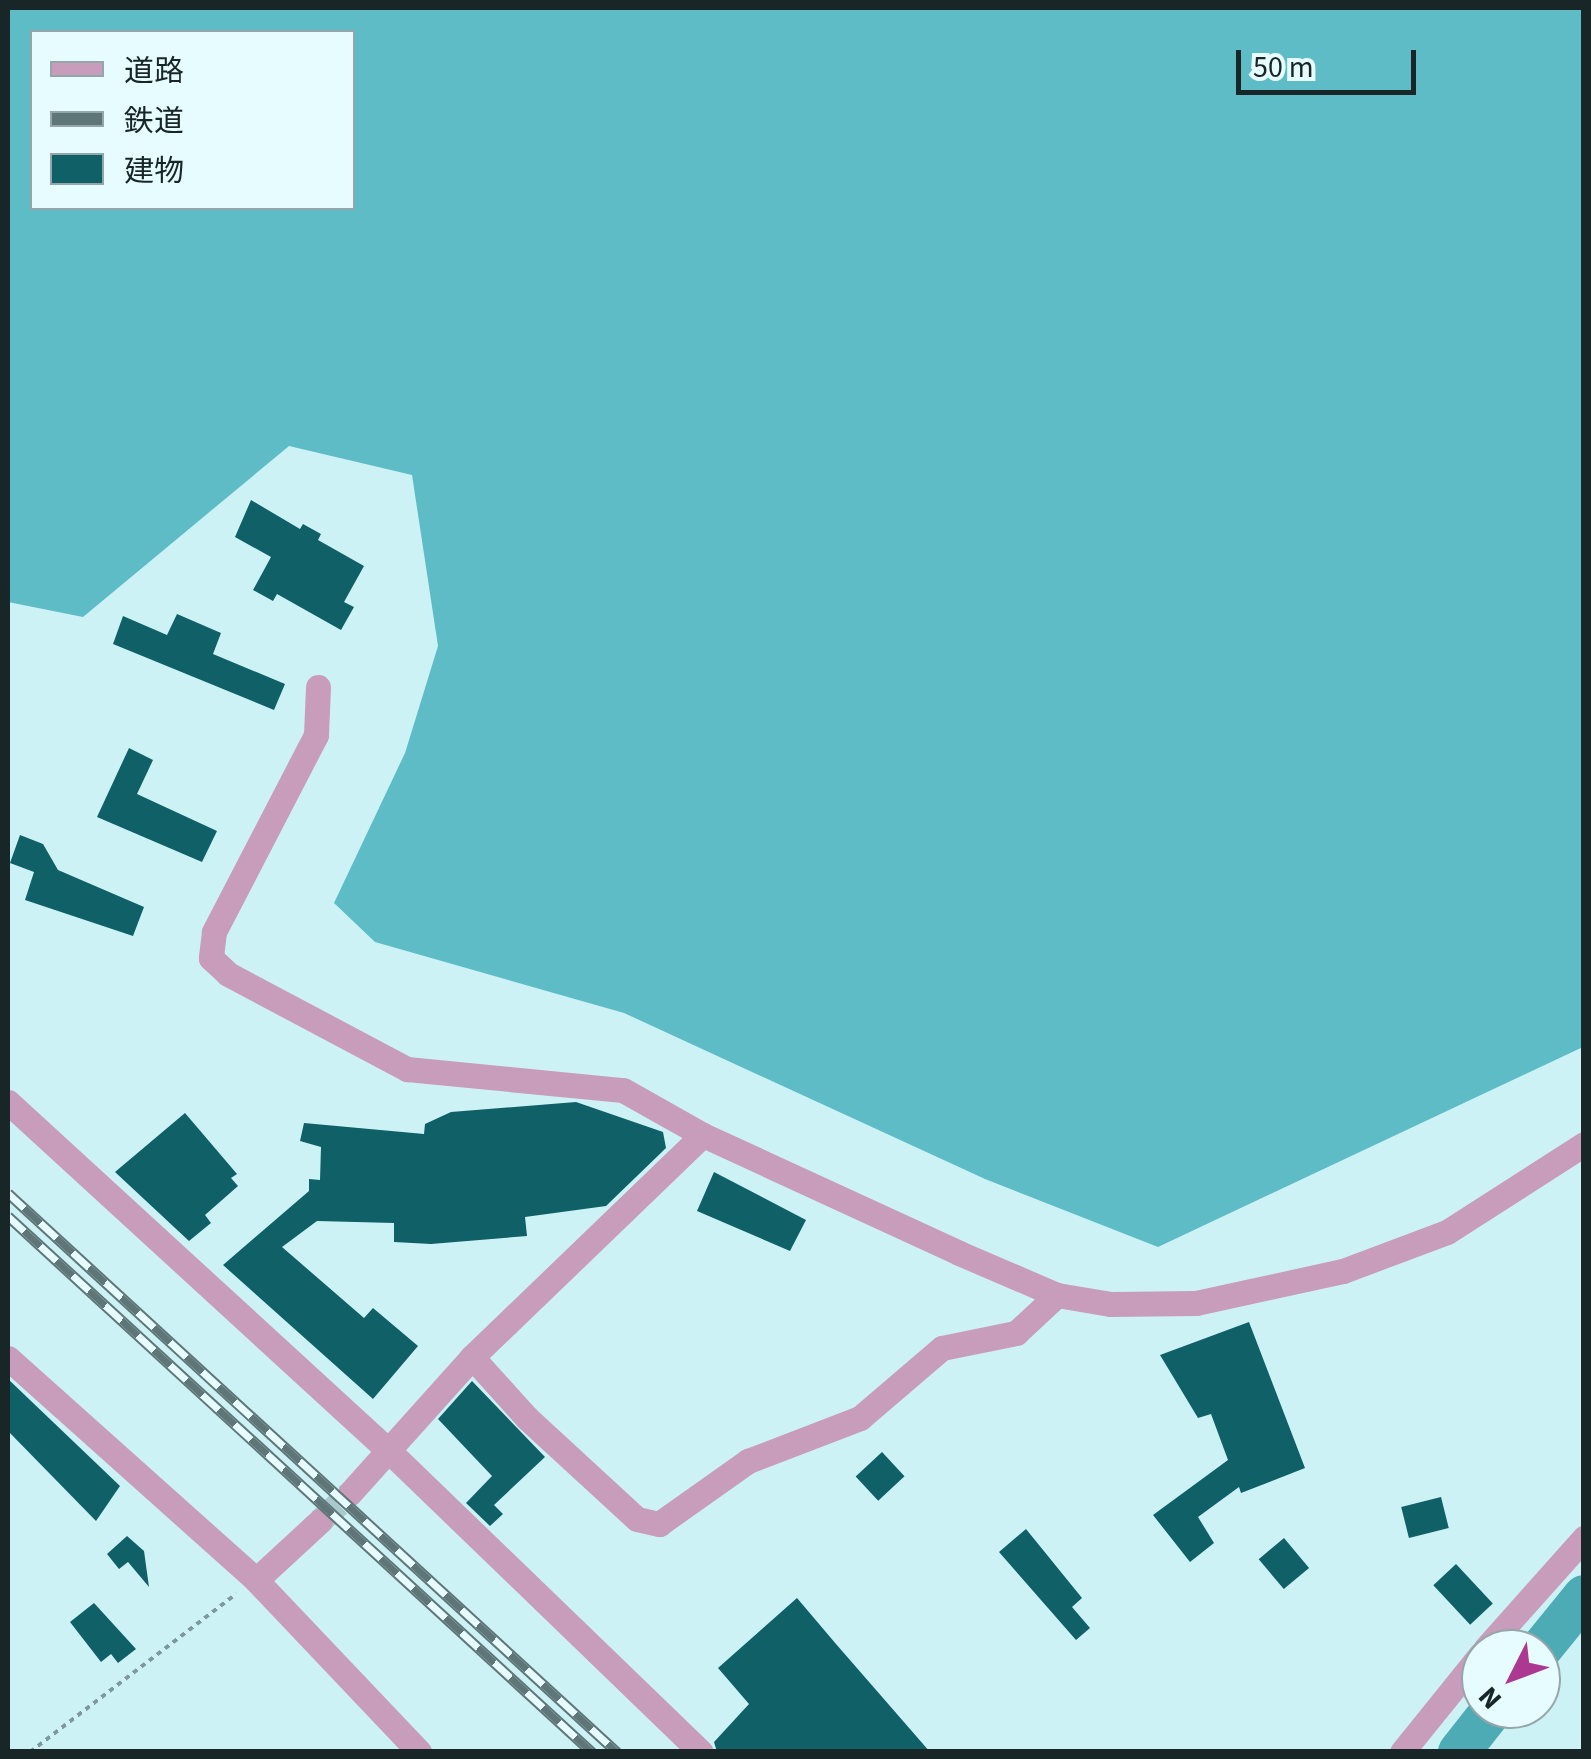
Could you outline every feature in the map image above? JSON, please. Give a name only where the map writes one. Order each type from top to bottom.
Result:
[{"type":"street","points":[[318,687],[316,735],[214,932],[212,958],[228,974],[407,1069],[623,1090],[703,1135],[1057,1295],[1111,1304],[1196,1303],[1343,1271],[1447,1232],[1584,1144]]},
{"type":"street","points":[[8,1102],[390,1452],[701,1752]]},
{"type":"street","points":[[350,1493],[390,1452],[402,1429],[472,1357],[703,1135]]},
{"type":"street","points":[[472,1357],[526,1418],[637,1519],[659,1524],[748,1461],[860,1418],[942,1348],[1016,1333],[1057,1295]]},
{"type":"street","points":[[8,1358],[256,1580],[419,1752]]},
{"type":"street","points":[[256,1580],[320,1521]]},
{"type":"street","points":[[1503,1629],[1584,1538]]},
{"type":"street","points":[[1402,1752],[1461,1679]]},
{"type":"path","points":[[30,1752],[256,1580]]},
{"type":"shaded area","points":[[8,8],[1583,8],[1583,1047],[1158,1247],[985,1179],[624,1013],[375,942],[334,903],[405,753],[438,646],[412,475],[289,446],[83,617],[8,602]]},
{"type":"building","points":[[251,500],[300,529],[303,524],[321,534],[318,540],[364,566],[344,602],[354,607],[341,630],[277,594],[273,601],[253,590],[271,557],[235,537]]},
{"type":"building","points":[[177,614],[221,633],[213,654],[285,684],[274,710],[113,644],[123,616],[167,635]]},
{"type":"building","points":[[129,748],[153,760],[137,794],[217,831],[202,862],[97,817]]},
{"type":"building","points":[[20,835],[43,844],[58,870],[144,907],[133,936],[25,900],[34,872],[10,863]]},
{"type":"building","points":[[576,1102],[663,1132],[666,1148],[606,1206],[525,1217],[527,1236],[431,1244],[394,1242],[394,1223],[317,1221],[282,1247],[364,1318],[373,1308],[418,1346],[373,1399],[223,1265],[309,1191],[309,1179],[320,1180],[321,1147],[300,1141],[304,1123],[424,1134],[425,1124],[451,1112]]},
{"type":"building","points":[[185,1113],[237,1174],[231,1178],[238,1186],[205,1215],[211,1223],[189,1241],[115,1172]]},
{"type":"building","points":[[714,1172],[806,1220],[790,1251],[697,1211]]},
{"type":"building","points":[[1249,1322],[1305,1468],[1241,1493],[1239,1487],[1198,1517],[1214,1543],[1190,1562],[1153,1515],[1228,1460],[1211,1414],[1198,1418],[1160,1355]]},
{"type":"building","points":[[8,1379],[120,1486],[96,1521],[8,1431]]},
{"type":"building","points":[[472,1381],[545,1457],[494,1505],[503,1514],[490,1526],[466,1503],[492,1476],[438,1419]]},
{"type":"building","points":[[882,1452],[905,1476],[878,1501],[856,1477]]},
{"type":"building","points":[[1441,1497],[1449,1528],[1409,1538],[1401,1507]]},
{"type":"building","points":[[1026,1529],[1082,1598],[1072,1607],[1090,1628],[1076,1640],[999,1552]]},
{"type":"building","points":[[127,1536],[144,1551],[149,1587],[128,1562],[119,1569],[107,1554]]},
{"type":"building","points":[[1284,1538],[1309,1568],[1284,1589],[1259,1559]]},
{"type":"building","points":[[1456,1564],[1493,1603],[1470,1625],[1433,1585]]},
{"type":"building","points":[[797,1598],[930,1752],[717,1752],[714,1742],[749,1704],[718,1668]]},
{"type":"building","points":[[94,1603],[136,1649],[118,1663],[111,1654],[101,1662],[70,1622]]},
{"type":"waterway","points":[[1557,1629],[1584,1596]]},
{"type":"waterway","points":[[1459,1752],[1477,1729]]},
{"type":"tunnel","points":[[320,1521],[350,1493]]},
{"type":"railway","points":[[8,1193],[617,1752]]},
{"type":"railway","points":[[8,1216],[592,1752]]}]
